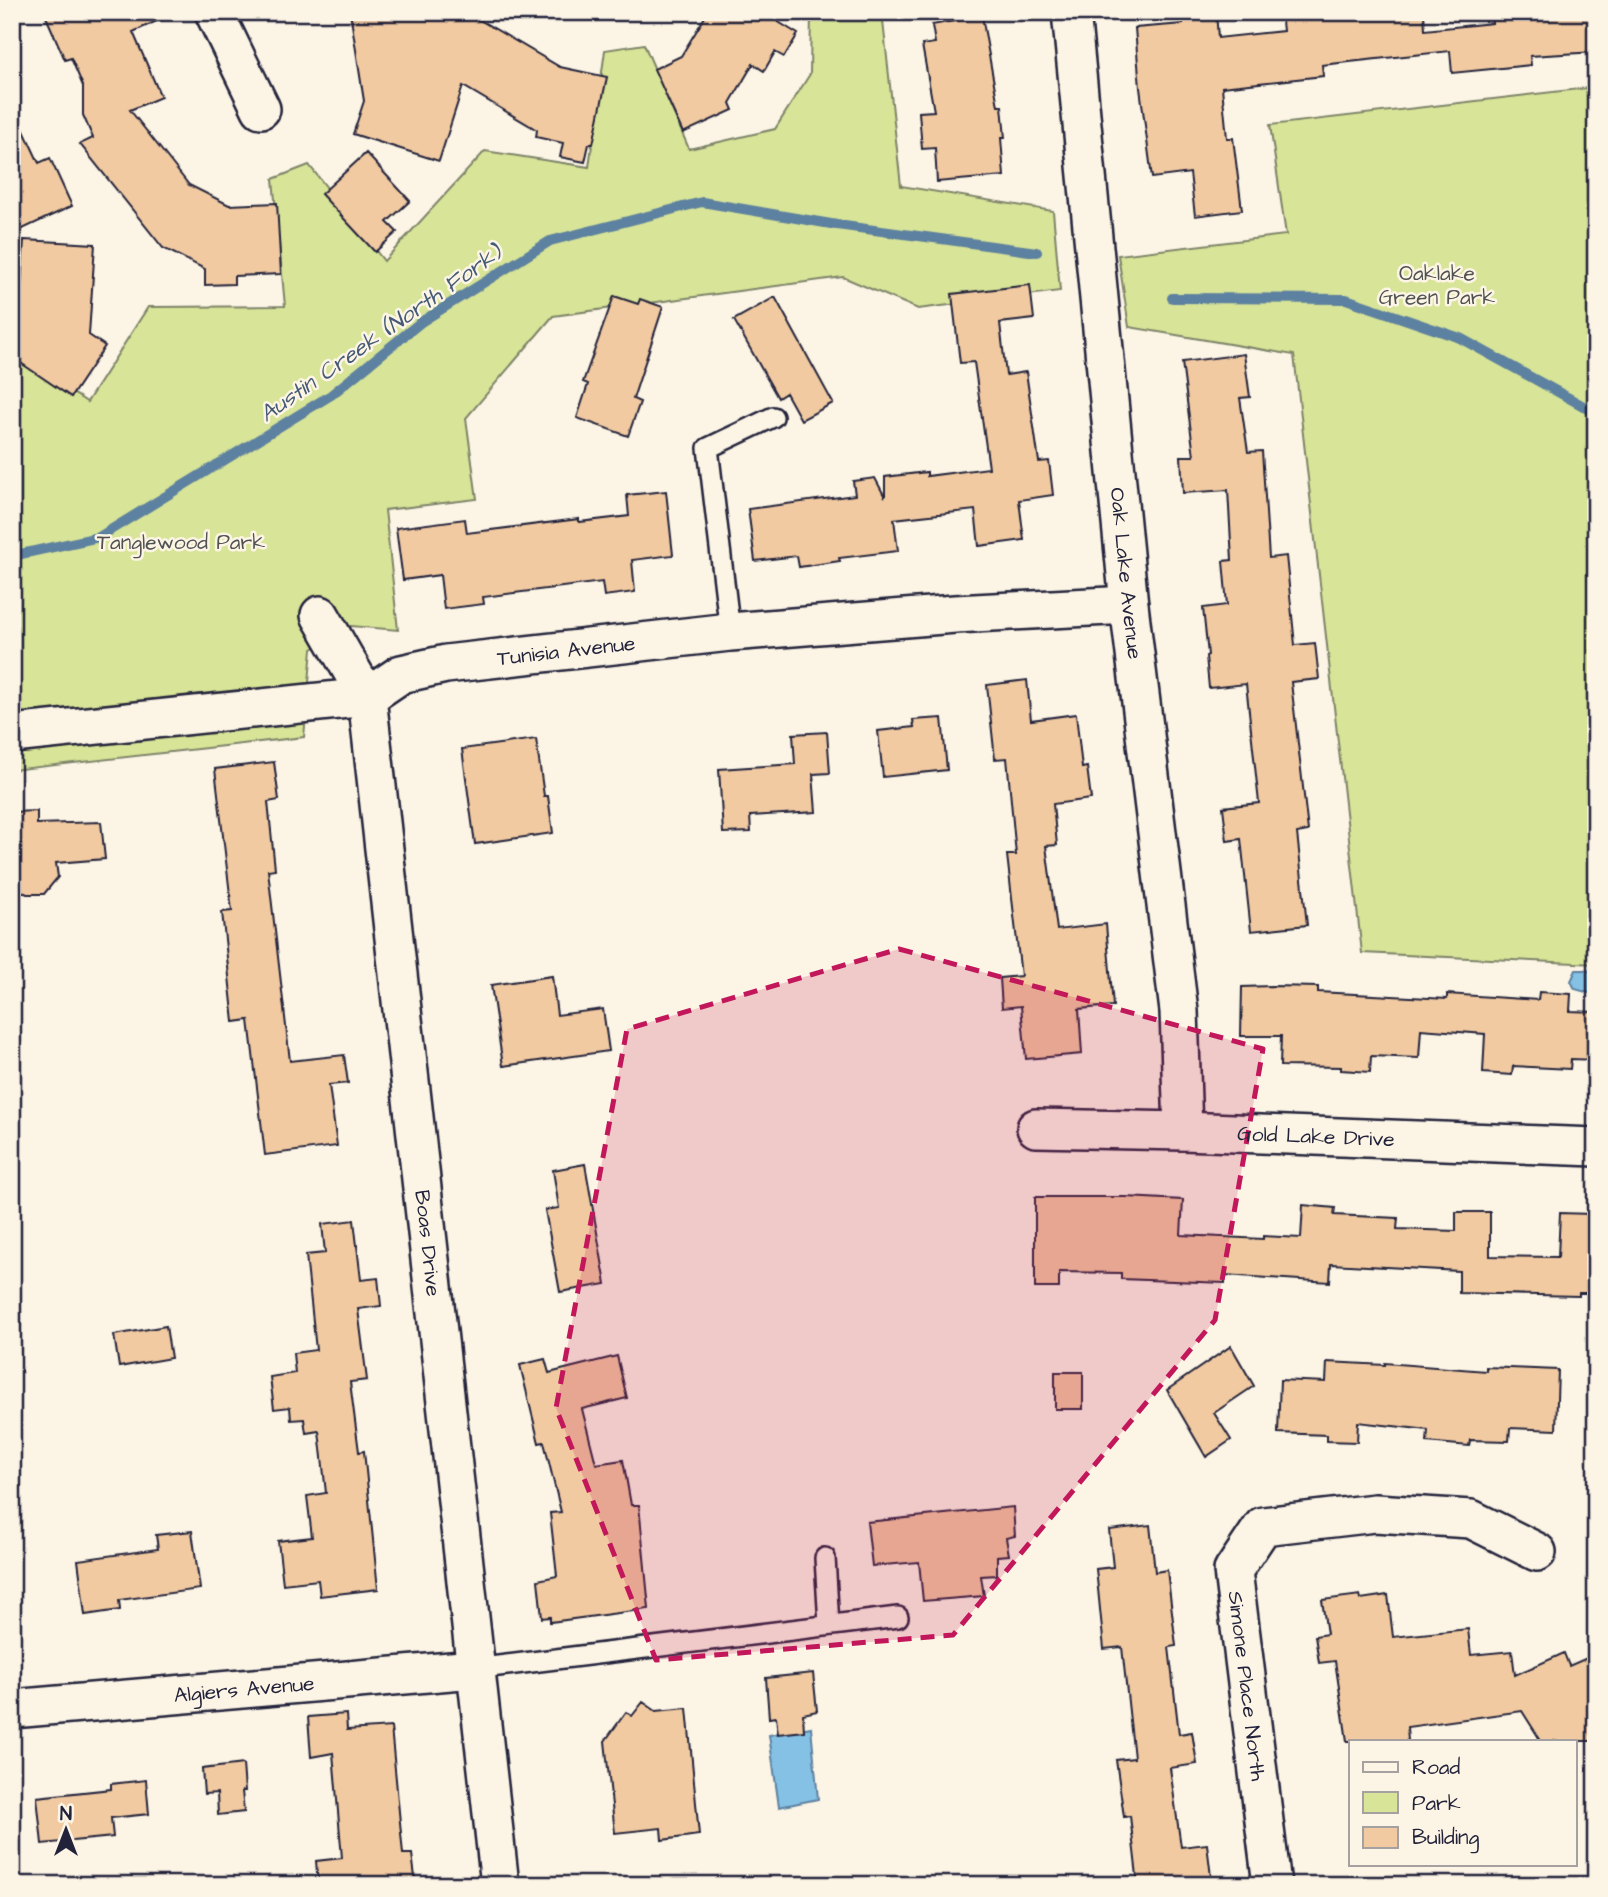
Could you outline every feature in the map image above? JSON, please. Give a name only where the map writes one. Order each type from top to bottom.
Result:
[{"type":"street","points":[[214,12],[261,109]]},
{"type":"street","name":"Oak Lake Avenue","points":[[1071,12],[1129,605],[1179,1011],[1183,1131]]},
{"type":"street","name":"Tunisia Avenue","points":[[12,734],[367,696],[401,674],[446,664],[730,632],[955,614],[1129,605]]},
{"type":"street","name":"Boas Drive","points":[[320,615],[367,696],[500,1885]]},
{"type":"street","name":"Gold Lake Drive","points":[[1036,1128],[1596,1147]]},
{"type":"street","name":"Simone Place North","points":[[1272,1885],[1233,1572],[1263,1526],[1375,1513],[1471,1519],[1537,1552]]},
{"type":"street","name":"Algiers Avenue","points":[[12,1709],[474,1670]]},
{"type":"lane","points":[[730,632],[708,448],[772,417]]},
{"type":"lane","points":[[825,1558],[829,1625]]},
{"type":"lane","points":[[474,1670],[898,1617]]},
{"type":"highlighted area","points":[[899,949],[1263,1049],[1215,1320],[953,1635],[656,1660],[556,1408],[627,1029]]},
{"type":"green space","name":"Tanglewood Park","points":[[811,12],[882,12],[901,186],[1053,211],[1060,291],[918,309],[843,277],[553,316],[466,418],[477,499],[385,510],[398,630],[351,626],[312,649],[304,737],[12,770],[12,354],[87,402],[148,307],[285,306],[273,179],[309,165],[384,261],[485,151],[589,167],[605,50],[644,44],[689,149],[775,129],[810,74]]},
{"type":"green space","name":"Oaklake Green Park","points":[[1596,87],[1596,964],[1362,953],[1294,355],[1129,327],[1118,255],[1286,235],[1270,125]]},
{"type":"water","points":[[1576,970],[1587,970],[1596,974],[1596,998],[1593,994],[1575,989],[1571,981]]},
{"type":"water","points":[[811,1727],[818,1799],[779,1807],[769,1735]]},
{"type":"building","points":[[44,12],[176,12],[133,32],[161,97],[130,110],[189,185],[229,205],[277,203],[281,274],[234,276],[234,284],[205,285],[205,269],[163,248],[80,144],[93,138],[83,115],[83,86],[71,58],[65,60]]},
{"type":"building","points":[[350,12],[466,12],[560,67],[607,77],[593,144],[589,144],[585,162],[560,157],[563,143],[536,137],[537,130],[463,86],[439,161],[353,134],[364,101]]},
{"type":"building","points":[[708,12],[762,12],[798,34],[784,57],[775,52],[764,71],[753,64],[730,103],[733,110],[683,133],[654,69],[681,56]]},
{"type":"building","points":[[1182,12],[1216,12],[1218,38],[1283,31],[1281,12],[1317,12],[1317,19],[1384,12],[1424,12],[1425,30],[1492,23],[1491,12],[1596,12],[1596,52],[1530,56],[1531,65],[1452,73],[1450,51],[1322,65],[1323,76],[1222,87],[1227,138],[1233,138],[1242,210],[1195,216],[1190,173],[1152,178],[1135,28],[1183,24]]},
{"type":"building","points":[[982,16],[998,106],[1002,106],[1004,176],[937,182],[935,148],[922,149],[919,112],[934,111],[922,45],[935,43],[932,25]]},
{"type":"building","points":[[12,105],[39,163],[50,158],[72,206],[12,234]]},
{"type":"building","points":[[366,153],[410,201],[387,222],[397,232],[375,252],[321,194]]},
{"type":"building","points":[[24,240],[95,244],[89,335],[105,346],[71,397],[12,357],[12,327],[19,317]]},
{"type":"building","points":[[1030,285],[1034,319],[1000,323],[1006,375],[1026,372],[1039,462],[1049,461],[1053,495],[1019,500],[1024,540],[979,546],[975,510],[894,519],[898,551],[839,558],[840,561],[799,567],[797,556],[755,561],[748,509],[855,495],[853,481],[875,478],[885,497],[885,477],[927,472],[927,476],[989,468],[974,362],[960,363],[952,294]]},
{"type":"building","points":[[614,296],[638,304],[640,299],[663,307],[633,399],[640,402],[628,436],[577,418],[588,384],[583,382]]},
{"type":"building","points":[[775,297],[833,403],[801,420],[786,393],[778,398],[734,320]]},
{"type":"building","points":[[1244,354],[1250,397],[1240,398],[1248,452],[1262,451],[1269,558],[1286,556],[1295,645],[1315,643],[1319,679],[1291,682],[1308,831],[1297,833],[1307,925],[1251,931],[1241,839],[1227,841],[1223,807],[1259,803],[1246,684],[1209,688],[1203,608],[1227,605],[1223,561],[1232,560],[1228,490],[1183,493],[1181,456],[1194,456],[1182,362]]},
{"type":"building","points":[[666,491],[673,555],[632,560],[635,592],[604,596],[602,582],[483,597],[484,604],[444,609],[440,575],[403,580],[396,528],[465,519],[467,533],[579,519],[579,522],[629,516],[627,495]]},
{"type":"building","points":[[1027,680],[1031,720],[1076,714],[1082,768],[1087,767],[1091,799],[1053,804],[1057,845],[1046,846],[1057,930],[1106,924],[1113,1006],[1079,1009],[1082,1054],[1026,1059],[1021,1006],[1002,1008],[1000,978],[1021,976],[1007,855],[1016,855],[1007,758],[995,759],[987,685]]},
{"type":"building","points":[[942,718],[947,770],[883,777],[878,731],[914,727],[913,720]]},
{"type":"building","points":[[827,732],[830,773],[813,774],[816,812],[750,816],[751,832],[723,833],[719,769],[795,764],[793,734]]},
{"type":"building","points":[[536,739],[544,796],[548,796],[553,833],[475,844],[462,749]]},
{"type":"building","points":[[274,762],[279,800],[268,802],[275,869],[268,870],[290,1061],[344,1055],[348,1083],[329,1085],[337,1146],[265,1155],[249,1020],[234,1022],[222,912],[232,911],[215,769]]},
{"type":"building","points":[[37,811],[37,824],[101,822],[105,859],[56,863],[58,877],[44,894],[27,894],[12,887],[12,812]]},
{"type":"building","points":[[552,976],[557,1015],[603,1009],[609,1051],[503,1066],[491,985]]},
{"type":"building","points":[[1242,987],[1318,987],[1318,992],[1447,999],[1447,994],[1538,1000],[1539,992],[1571,994],[1570,1011],[1596,1012],[1596,1060],[1571,1059],[1570,1069],[1513,1066],[1512,1075],[1483,1073],[1485,1034],[1421,1029],[1419,1058],[1371,1056],[1370,1072],[1341,1070],[1341,1067],[1280,1066],[1281,1036],[1241,1036]]},
{"type":"building","points":[[585,1164],[606,1284],[560,1292],[545,1210],[559,1208],[553,1170]]},
{"type":"building","points":[[1035,1197],[1183,1200],[1181,1235],[1263,1239],[1263,1236],[1301,1238],[1303,1205],[1335,1208],[1334,1215],[1398,1218],[1397,1229],[1456,1231],[1456,1212],[1490,1212],[1490,1256],[1558,1257],[1560,1213],[1591,1214],[1589,1245],[1596,1245],[1596,1293],[1579,1293],[1579,1296],[1459,1293],[1459,1271],[1331,1264],[1330,1282],[1225,1275],[1225,1283],[1121,1279],[1121,1273],[1059,1272],[1059,1288],[1035,1288]]},
{"type":"building","points":[[354,1220],[361,1280],[378,1278],[381,1306],[358,1309],[367,1380],[350,1382],[359,1452],[364,1451],[378,1589],[320,1596],[318,1580],[283,1584],[278,1541],[312,1537],[307,1496],[326,1493],[319,1431],[306,1433],[304,1419],[291,1420],[290,1407],[274,1409],[270,1377],[295,1373],[293,1353],[316,1350],[306,1255],[325,1253],[322,1224]]},
{"type":"building","points":[[166,1326],[171,1358],[119,1367],[114,1335]]},
{"type":"building","points":[[1231,1346],[1254,1386],[1214,1413],[1231,1440],[1206,1457],[1167,1390]]},
{"type":"building","points":[[617,1356],[627,1398],[582,1409],[596,1464],[623,1460],[631,1505],[639,1505],[649,1609],[550,1622],[550,1617],[542,1618],[538,1580],[557,1576],[550,1513],[561,1512],[544,1442],[539,1443],[520,1365],[545,1359],[549,1373]]},
{"type":"building","points":[[1327,1362],[1385,1363],[1486,1371],[1486,1367],[1558,1370],[1556,1430],[1510,1428],[1509,1441],[1470,1440],[1469,1446],[1427,1442],[1428,1430],[1358,1422],[1357,1442],[1327,1441],[1327,1435],[1278,1433],[1280,1380],[1326,1382]]},
{"type":"building","points":[[1055,1372],[1083,1372],[1083,1409],[1055,1409]]},
{"type":"building","points":[[1013,1507],[1015,1536],[1006,1538],[1009,1555],[997,1556],[997,1575],[981,1576],[984,1596],[923,1601],[919,1562],[872,1566],[867,1522]]},
{"type":"building","points":[[1150,1525],[1155,1572],[1167,1570],[1176,1646],[1169,1647],[1179,1734],[1192,1732],[1197,1764],[1170,1768],[1181,1847],[1207,1844],[1212,1885],[1138,1885],[1130,1816],[1124,1817],[1116,1760],[1134,1758],[1122,1647],[1104,1649],[1096,1569],[1113,1567],[1109,1530]]},
{"type":"building","points":[[192,1531],[200,1589],[119,1600],[120,1610],[85,1615],[78,1560],[158,1549],[156,1535]]},
{"type":"building","points":[[1360,1595],[1361,1599],[1388,1595],[1393,1637],[1468,1629],[1471,1655],[1512,1651],[1515,1675],[1564,1653],[1569,1666],[1596,1654],[1596,1741],[1540,1740],[1522,1711],[1407,1727],[1408,1740],[1347,1741],[1335,1661],[1319,1663],[1315,1636],[1327,1634],[1322,1600]]},
{"type":"building","points":[[813,1673],[817,1711],[803,1714],[804,1731],[778,1734],[776,1717],[769,1718],[766,1678]]},
{"type":"building","points":[[643,1702],[656,1711],[687,1708],[699,1835],[662,1840],[661,1828],[615,1833],[605,1741],[626,1712],[632,1716]]},
{"type":"building","points":[[346,1714],[347,1730],[391,1727],[403,1854],[412,1854],[416,1885],[318,1885],[316,1861],[342,1858],[333,1753],[311,1757],[308,1717]]},
{"type":"building","points":[[243,1764],[244,1812],[218,1815],[217,1793],[204,1794],[202,1769]]},
{"type":"building","points":[[146,1780],[149,1814],[111,1818],[113,1837],[42,1844],[37,1797],[111,1789],[111,1784]]},
{"type":"waterway","name":"Austin Creek (North Fork)","points":[[12,556],[99,537],[331,395],[421,322],[550,241],[702,202],[837,225],[1037,252]]},
{"type":"waterway","name":"Austin Creek (North Fork)","points":[[1172,298],[1346,299],[1460,338],[1596,413]]}]
